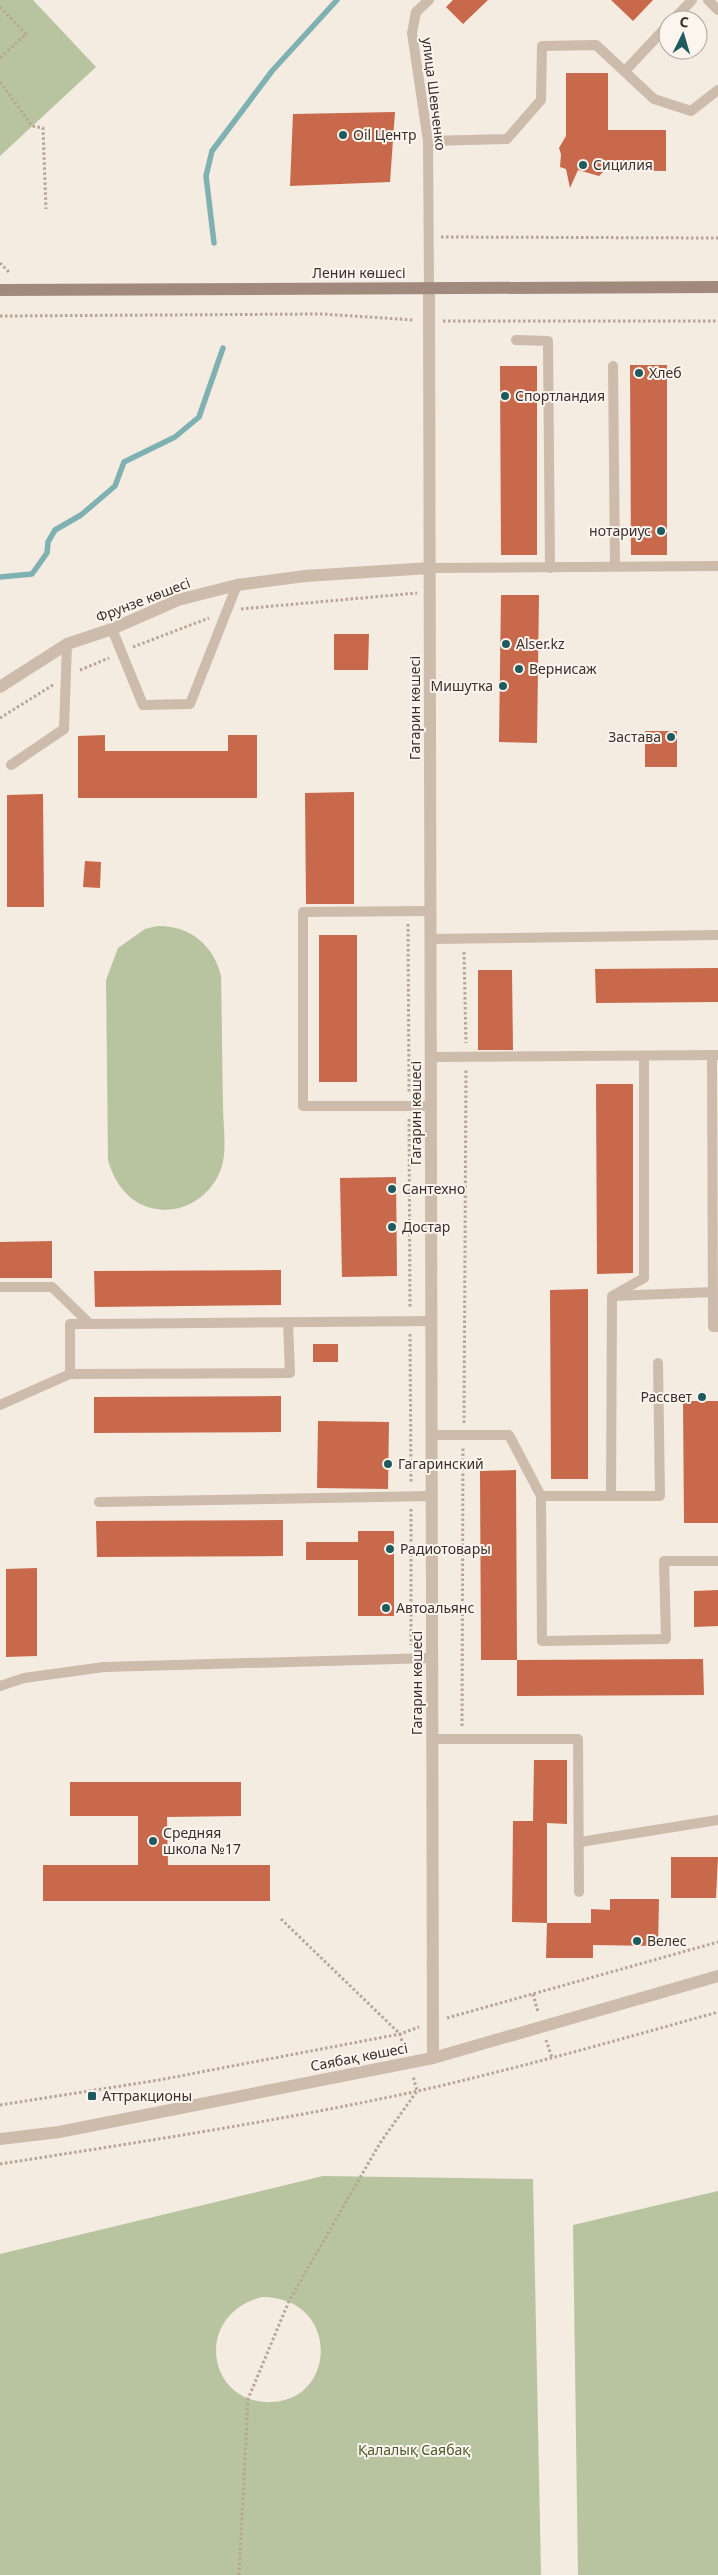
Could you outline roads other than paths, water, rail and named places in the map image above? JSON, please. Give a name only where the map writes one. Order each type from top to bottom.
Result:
[{"type":"main road","name":"Ленин көшесі","points":[[0,290],[718,287]]},
{"type":"street","name":"Гагарин көшесі","points":[[429,288],[433,2058]]},
{"type":"street","name":"Фрунзе көшесі","points":[[0,687],[67,644],[112,628],[178,600],[237,585],[305,576],[430,568]]},
{"type":"street","name":"Саябақ көшесі","points":[[0,2139],[59,2132],[433,2058],[718,1976]]},
{"type":"lane","name":"улица Шевченко","points":[[428,0],[416,12],[412,33],[428,141],[429,288]]},
{"type":"lane","points":[[682,10],[692,0]]},
{"type":"lane","points":[[708,0],[718,10]]},
{"type":"lane","points":[[624,71],[658,36]]},
{"type":"lane","points":[[428,141],[507,139],[541,100],[542,46],[596,45],[654,99],[691,110],[718,90]]},
{"type":"lane","points":[[516,340],[548,341],[550,568]]},
{"type":"lane","points":[[613,366],[615,566]]},
{"type":"lane","points":[[430,568],[718,566]]},
{"type":"lane","points":[[112,628],[143,705],[190,704],[237,585]]},
{"type":"lane","points":[[11,765],[64,728],[67,644]]},
{"type":"lane","points":[[430,911],[303,912],[303,1106],[431,1106]]},
{"type":"lane","points":[[430,939],[718,935]]},
{"type":"lane","points":[[431,1057],[715,1055],[713,1327],[718,1327]]},
{"type":"lane","points":[[612,1296],[644,1278],[644,1056]]},
{"type":"lane","points":[[0,1287],[52,1287],[90,1324]]},
{"type":"lane","points":[[612,1296],[713,1292]]},
{"type":"lane","points":[[611,1496],[612,1296]]},
{"type":"lane","points":[[70,1374],[70,1324],[431,1321]]},
{"type":"lane","points":[[0,1405],[70,1374],[290,1373],[288,1322]]},
{"type":"lane","points":[[541,1496],[660,1496],[658,1363]]},
{"type":"lane","points":[[432,1435],[509,1435],[541,1496],[542,1641],[666,1639],[664,1561],[718,1561]]},
{"type":"lane","points":[[99,1502],[432,1496]]},
{"type":"lane","points":[[0,1686],[24,1678],[104,1667],[432,1658]]},
{"type":"lane","points":[[432,1739],[578,1740],[579,1892]]},
{"type":"lane","points":[[580,1842],[718,1820]]},
{"type":"waterway","points":[[214,243],[206,176],[212,151],[272,71],[337,0]]},
{"type":"waterway","points":[[0,577],[32,574],[47,553],[48,542],[55,530],[81,515],[115,486],[124,462],[175,437],[199,417],[223,348]]},
{"type":"place","name":"Oil Центр","points":[[343,135]]},
{"type":"place","name":"Сицилия","points":[[583,165]]},
{"type":"place","name":"Хлеб","points":[[639,373]]},
{"type":"place","name":"Спортландия","points":[[505,396]]},
{"type":"place","name":"нотариус","points":[[661,531]]},
{"type":"place","name":"Alser.kz","points":[[506,644]]},
{"type":"place","name":"Вернисаж","points":[[519,669]]},
{"type":"place","name":"Мишутка","points":[[503,686]]},
{"type":"place","name":"Застава","points":[[671,737]]},
{"type":"place","name":"Сантехно","points":[[392,1189]]},
{"type":"place","name":"Достар","points":[[392,1227]]},
{"type":"place","name":"Рассвет","points":[[702,1397]]},
{"type":"place","name":"Гагаринский","points":[[388,1464]]},
{"type":"place","name":"Радиотовары","points":[[390,1549]]},
{"type":"place","name":"Автоальянс","points":[[386,1608]]},
{"type":"place","name":"Средняя школа №17","points":[[153,1841]]},
{"type":"place","name":"Велес","points":[[637,1941]]},
{"type":"place","name":"Аттракционы","points":[[92,2096]]},
{"type":"park label","name":"Қалалық Саябақ","points":[[414,2450]]}]
